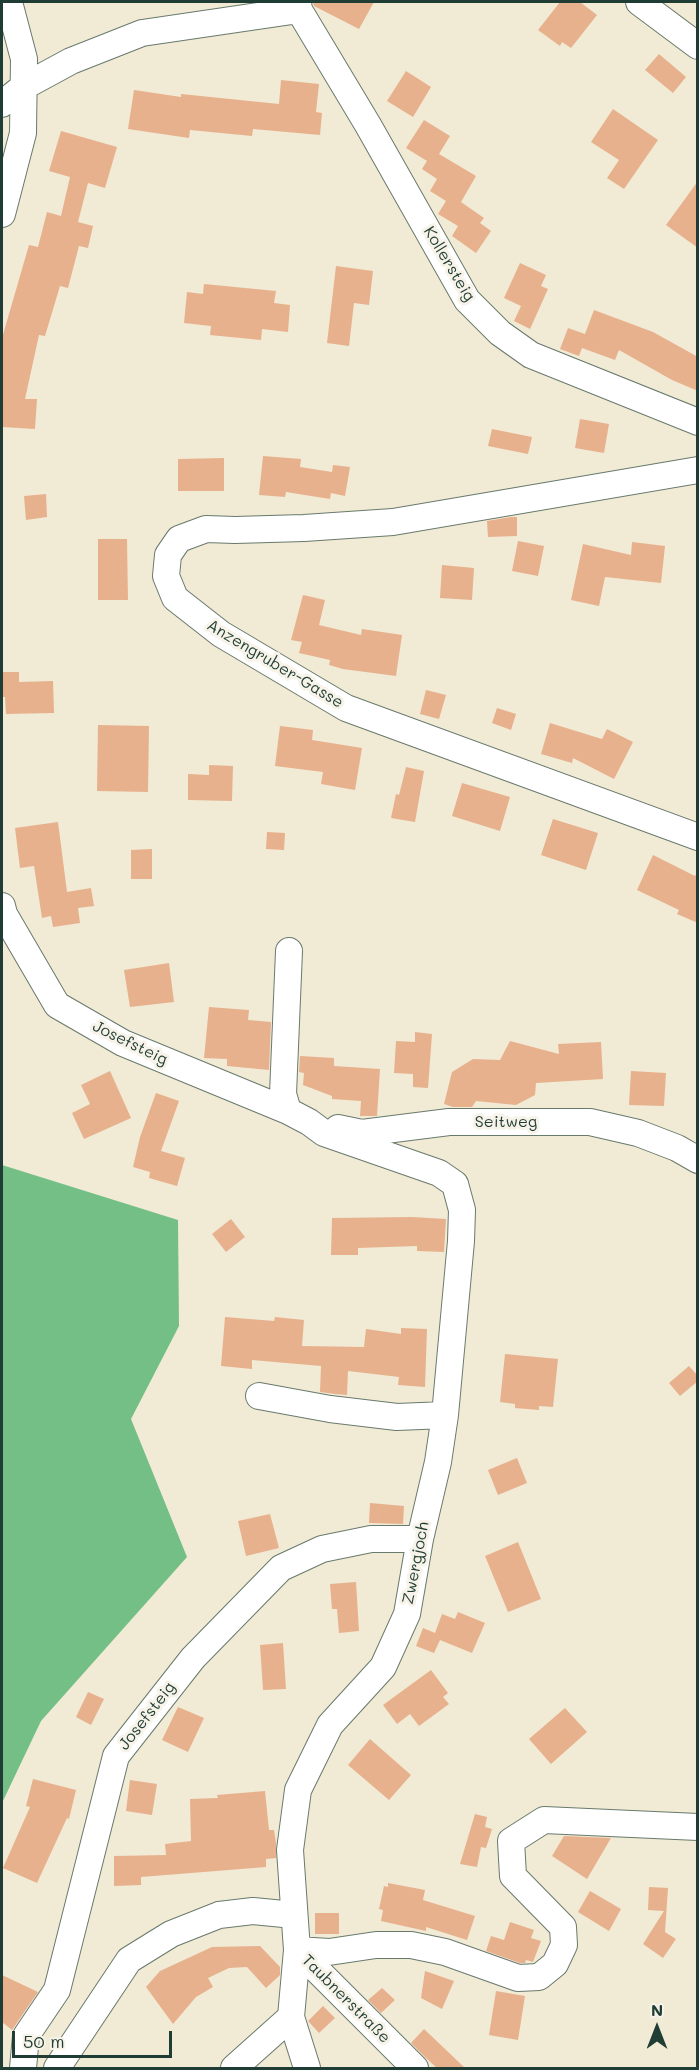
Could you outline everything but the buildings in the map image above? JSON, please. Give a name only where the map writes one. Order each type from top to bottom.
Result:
[{"type":"street","points":[[2,214],[23,133],[24,59],[9,2]]},
{"type":"street","points":[[639,2],[698,46]]},
{"type":"street","points":[[2,104],[23,87],[71,61],[142,33],[299,6]]},
{"type":"street","name":"Kollersteig","points":[[299,6],[467,300],[500,333],[531,355],[698,422]]},
{"type":"street","name":"Anzengruber-Gasse","points":[[698,470],[393,522],[303,528],[236,530],[206,528],[179,539],[168,555],[166,576],[175,598],[221,634],[346,708],[698,837]]},
{"type":"street","name":"Josefsteig","points":[[2,906],[4,914],[57,1005],[123,1043],[298,1117]]},
{"type":"street","points":[[289,951],[283,1094],[298,1117]]},
{"type":"street","name":"Seitweg","points":[[298,1117],[362,1133],[449,1122],[590,1122],[638,1133],[677,1148],[698,1160]]},
{"type":"street","name":"Zwergjoch","points":[[298,1117],[324,1133],[439,1173],[455,1184],[462,1210],[445,1415],[438,1462],[420,1539],[407,1614],[383,1667],[330,1725],[298,1790],[290,1850],[297,1950],[291,2017],[307,2068]]},
{"type":"street","points":[[259,1396],[330,1409],[397,1417],[445,1415]]},
{"type":"street","name":"Josefsteig","points":[[23,2068],[26,2036],[57,1990],[116,1756],[193,1658],[281,1568],[332,1546],[371,1539],[420,1539]]},
{"type":"street","name":"Taubnerstraße","points":[[297,1950],[329,1952],[376,1945],[411,1945],[445,1952],[518,1978],[539,1977],[555,1964],[564,1945],[563,1927],[513,1876],[511,1841],[544,1820],[698,1827]]},
{"type":"street","points":[[57,2068],[129,1959],[171,1934],[219,1915],[253,1911],[294,1915]]},
{"type":"street","name":"Taubnerstraße","points":[[297,1950],[416,2068]]},
{"type":"street","points":[[234,2068],[291,2017]]},
{"type":"green space","points":[[2,1165],[178,1220],[179,1326],[131,1419],[187,1557],[41,1721],[2,1803]]}]
